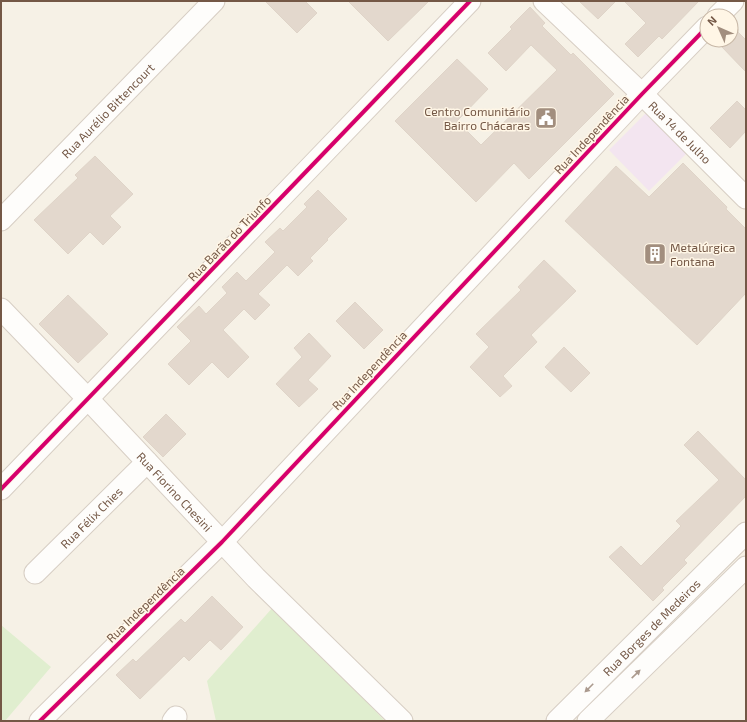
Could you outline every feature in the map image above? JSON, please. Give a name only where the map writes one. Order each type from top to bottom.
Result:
[{"type":"street","name":"Rua Aurélio Bittencourt","points":[[1,220],[214,1]]},
{"type":"street","name":"Rua Barão do Triunfo","points":[[1,489],[470,1]]},
{"type":"street","name":"Rua 14 de Julho","points":[[544,1],[642,94],[746,198]]},
{"type":"street","name":"Rua Independência","points":[[40,721],[222,542],[642,94],[699,35]]},
{"type":"street","name":"Rua Fiorino Chesini","points":[[1,309],[88,399],[256,578],[402,721]]},
{"type":"street","name":"Rua Félix Chies","points":[[35,573],[147,462]]},
{"type":"street","name":"Rua Borges de Medeiros","points":[[557,721],[746,533]]},
{"type":"street","points":[[718,560],[741,572]]},
{"type":"street","name":"Rua Borges de Medeiros","points":[[588,721],[741,572]]},
{"type":"shaded area","points":[[652,107],[692,148],[649,191],[609,150]]},
{"type":"green space","points":[[274,606],[385,721],[216,721],[207,681]]},
{"type":"green space","points":[[1,625],[51,667],[5,721],[1,721]]},
{"type":"building","points":[[265,1],[305,1],[317,13],[297,33]]},
{"type":"building","points":[[348,1],[429,1],[388,41]]},
{"type":"building","points":[[579,1],[616,1],[598,19]]},
{"type":"building","points":[[624,1],[699,1],[662,39],[659,36],[638,57],[625,44],[646,23]]},
{"type":"building","points":[[530,7],[545,23],[542,26],[571,55],[573,53],[614,94],[529,179],[514,163],[476,202],[395,121],[457,59],[488,89],[457,121],[481,145],[557,70],[531,45],[506,71],[488,53],[512,29],[510,27]]},
{"type":"building","points":[[739,33],[746,40],[746,72],[723,48],[739,48]]},
{"type":"building","points":[[737,101],[746,110],[746,131],[730,148],[710,128]]},
{"type":"building","points":[[95,156],[133,194],[110,216],[121,227],[103,245],[90,232],[68,254],[34,220],[78,178],[75,175]]},
{"type":"building","name":"Metalúrgica Fontana","points":[[683,163],[727,207],[726,209],[746,229],[746,293],[697,345],[565,221],[616,166],[649,197]]},
{"type":"building","points":[[318,190],[347,219],[310,258],[313,261],[298,276],[287,265],[258,294],[270,305],[255,320],[244,309],[223,330],[249,357],[228,378],[212,362],[189,385],[168,364],[191,341],[177,327],[199,306],[206,314],[227,293],[222,287],[237,272],[246,281],[275,252],[265,242],[280,228],[283,231],[307,207],[304,204]]},
{"type":"building","points":[[544,260],[576,291],[531,335],[537,342],[503,376],[512,386],[500,397],[470,367],[489,347],[476,334],[521,290],[518,287]]},
{"type":"building","points":[[68,295],[108,334],[78,363],[39,324]]},
{"type":"building","points":[[355,302],[383,330],[364,349],[336,321]]},
{"type":"building","points":[[309,333],[331,356],[308,380],[318,389],[299,407],[276,384],[302,357],[294,348]]},
{"type":"building","points":[[564,347],[590,373],[571,392],[545,367]]},
{"type":"building","points":[[166,414],[186,434],[163,457],[143,437]]},
{"type":"building","points":[[698,431],[746,480],[746,496],[684,560],[687,563],[662,588],[664,590],[653,601],[609,557],[621,546],[641,566],[681,526],[676,521],[719,480],[684,445]]},
{"type":"building","points":[[212,596],[243,627],[221,650],[210,640],[189,661],[184,656],[140,699],[116,675],[133,659],[136,662],[181,619],[185,623]]},
{"type":"cycle path","points":[[1,489],[470,1]]},
{"type":"cycle path","points":[[40,721],[222,542],[642,94],[699,35]]},
{"type":"place","name":"Centro Comunitário Bairro Chácaras","points":[[546,118]]},
{"type":"place","name":"Metalúrgica Fontana","points":[[655,254]]}]
